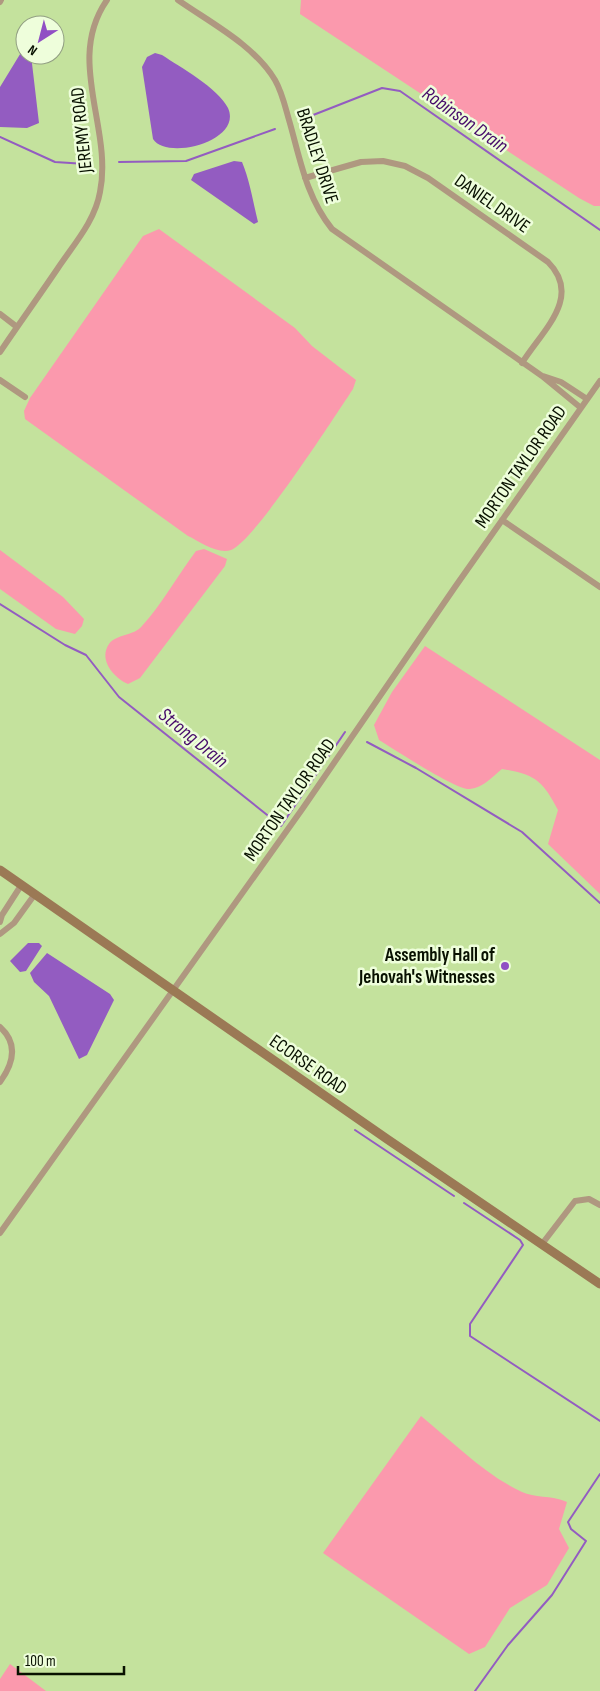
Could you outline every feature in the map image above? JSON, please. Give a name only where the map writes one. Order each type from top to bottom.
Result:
[{"type":"main road","name":"ECORSE ROAD","points":[[0,870],[600,1284]]},
{"type":"street","name":"JEREMY ROAD","points":[[0,352],[84,231],[97,205],[103,168],[88,48],[94,21],[107,0]]},
{"type":"street","name":"BRADLEY DRIVE","points":[[178,0],[250,50],[263,63],[281,94],[305,178],[317,208],[338,235],[542,376],[580,408]]},
{"type":"street","name":"DANIEL DRIVE","points":[[305,178],[361,162],[383,161],[405,166],[428,178],[548,262],[560,276],[563,297],[557,312],[522,363]]},
{"type":"street","points":[[0,314],[17,327]]},
{"type":"street","name":"BRADLEY DRIVE","points":[[542,376],[561,382],[587,399]]},
{"type":"street","points":[[0,380],[25,397]]},
{"type":"street","name":"MORTON TAYLOR ROAD","points":[[0,1233],[303,808],[600,381]]},
{"type":"street","points":[[502,520],[600,588]]},
{"type":"street","points":[[0,922],[2,915],[22,884]]},
{"type":"street","points":[[0,934],[14,923],[35,894]]},
{"type":"street","points":[[0,1027],[10,1040],[13,1051],[10,1066],[0,1082]]},
{"type":"street","points":[[542,1244],[575,1201],[589,1199],[600,1205]]},
{"type":"shaded area","points":[[301,0],[600,0],[600,206],[594,206],[579,198],[300,14]]},
{"type":"shaded area","points":[[155,53],[162,55],[198,78],[223,100],[228,108],[230,120],[225,130],[215,138],[187,148],[173,148],[161,145],[153,139],[142,67],[147,57]]},
{"type":"shaded area","points":[[15,62],[15,65],[32,65],[39,123],[27,128],[0,127],[0,87]]},
{"type":"shaded area","points":[[234,161],[242,162],[247,177],[258,222],[254,224],[191,180],[194,174]]},
{"type":"shaded area","points":[[159,229],[295,328],[312,346],[356,380],[353,389],[344,403],[275,503],[242,542],[231,550],[220,551],[188,536],[25,419],[24,411],[30,398],[143,236]]},
{"type":"shaded area","points":[[204,549],[227,559],[225,566],[140,678],[128,684],[113,673],[106,662],[106,650],[109,644],[116,638],[134,632],[142,626],[196,551]]},
{"type":"shaded area","points":[[0,550],[63,597],[84,619],[82,626],[75,634],[56,629],[0,589]]},
{"type":"shaded area","points":[[425,646],[600,760],[600,894],[548,844],[558,810],[548,792],[537,780],[523,773],[502,769],[480,786],[470,789],[463,788],[439,777],[379,740],[374,725],[392,692]]},
{"type":"shaded area","points":[[28,943],[39,943],[42,946],[26,971],[20,972],[10,961]]},
{"type":"shaded area","points":[[47,953],[110,994],[114,1000],[87,1055],[79,1059],[49,996],[34,982],[30,973]]},
{"type":"shaded area","points":[[421,1416],[482,1467],[508,1485],[527,1494],[555,1498],[567,1502],[559,1529],[569,1548],[547,1585],[510,1608],[485,1647],[469,1654],[323,1553]]},
{"type":"shaded area","points":[[10,1664],[46,1691],[0,1691],[0,1679]]},
{"type":"waterway","name":"Robinson Drain","points":[[303,119],[382,88],[400,91],[600,230]]},
{"type":"waterway","name":"Robinson Drain","points":[[119,162],[186,161],[275,129]]},
{"type":"waterway","name":"Robinson Drain","points":[[0,137],[55,162],[86,164]]},
{"type":"waterway","name":"Strong Drain","points":[[0,604],[65,645],[86,655],[119,697],[281,826],[345,732]]},
{"type":"waterway","name":"Strong Drain","points":[[367,742],[416,768],[522,832],[600,903]]},
{"type":"waterway","points":[[355,1130],[454,1196]]},
{"type":"waterway","points":[[464,1203],[520,1240],[523,1245],[470,1324],[470,1336],[600,1421]]},
{"type":"waterway","points":[[475,1691],[508,1645],[552,1595],[586,1541],[571,1529],[568,1522],[600,1474]]},
{"type":"place","name":"Assembly Hall of Jehovah's Witnesses","points":[[505,966]]}]
